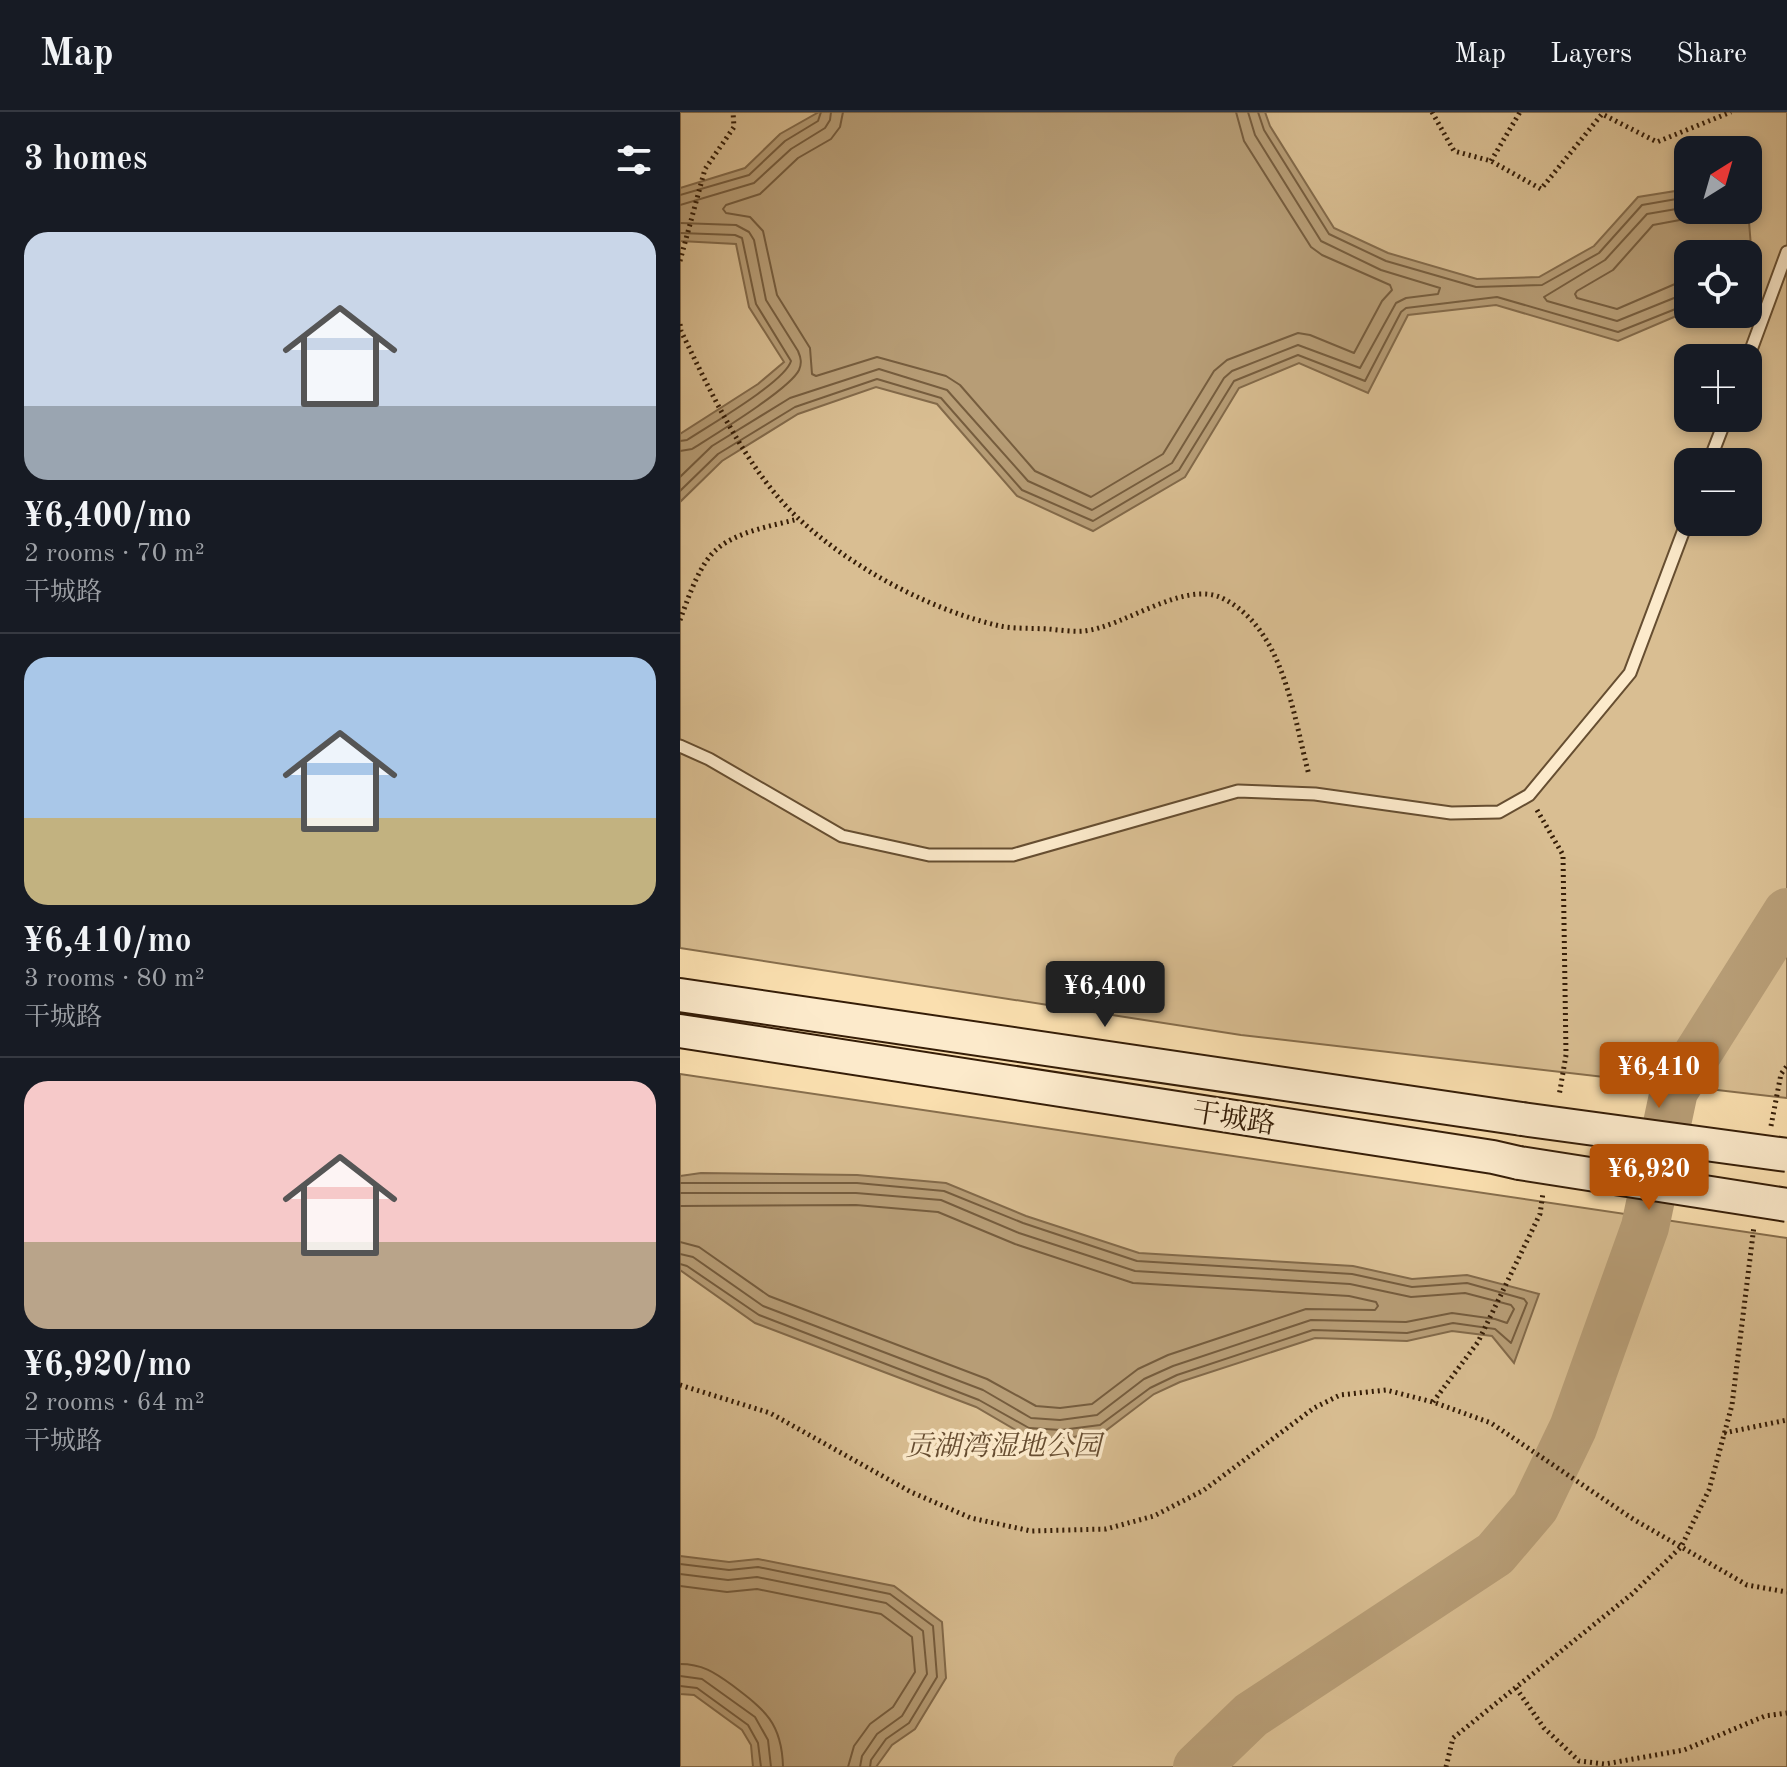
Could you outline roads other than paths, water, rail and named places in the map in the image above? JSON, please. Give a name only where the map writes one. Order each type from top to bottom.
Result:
[{"type":"street","name":"干城路","points":[[680,995],[1787,1155]]},
{"type":"street","name":"干城路","points":[[680,1031],[1787,1205]]},
{"type":"lane","points":[[1753,344],[1787,252]]},
{"type":"lane","points":[[680,746],[709,759],[842,836],[929,855],[1013,855],[1238,791],[1315,794],[1451,813],[1499,812],[1529,795],[1630,673],[1682,536]]},
{"type":"water","points":[[819,112],[1265,112],[1270,126],[1334,228],[1388,253],[1477,279],[1539,277],[1594,246],[1638,197],[1674,191],[1674,224],[1749,224],[1750,240],[1674,240],[1674,317],[1618,341],[1496,305],[1408,315],[1368,393],[1299,363],[1239,388],[1185,477],[1093,531],[1017,496],[937,404],[876,387],[798,414],[722,461],[680,502],[680,434],[758,384],[784,362],[749,307],[736,244],[680,241],[680,188],[745,168],[780,134]]},
{"type":"water","points":[[701,1173],[857,1175],[946,1183],[1026,1216],[1139,1253],[1353,1266],[1412,1279],[1467,1275],[1539,1294],[1514,1363],[1492,1336],[1452,1331],[1407,1341],[1315,1338],[1180,1382],[1154,1394],[1104,1432],[1061,1439],[1026,1436],[976,1407],[755,1323],[680,1270],[680,1176]]},
{"type":"water","points":[[680,1556],[729,1562],[758,1559],[894,1586],[942,1622],[946,1678],[915,1729],[892,1745],[876,1767],[753,1767],[751,1745],[742,1730],[694,1695],[680,1694]]},
{"type":"waterway","points":[[1197,1767],[1251,1715],[1495,1554],[1535,1507],[1573,1428],[1645,1227],[1674,1091],[1787,912]]},
{"type":"park label","name":"贡湖湾湿地公园","points":[[1003,1445]]}]
